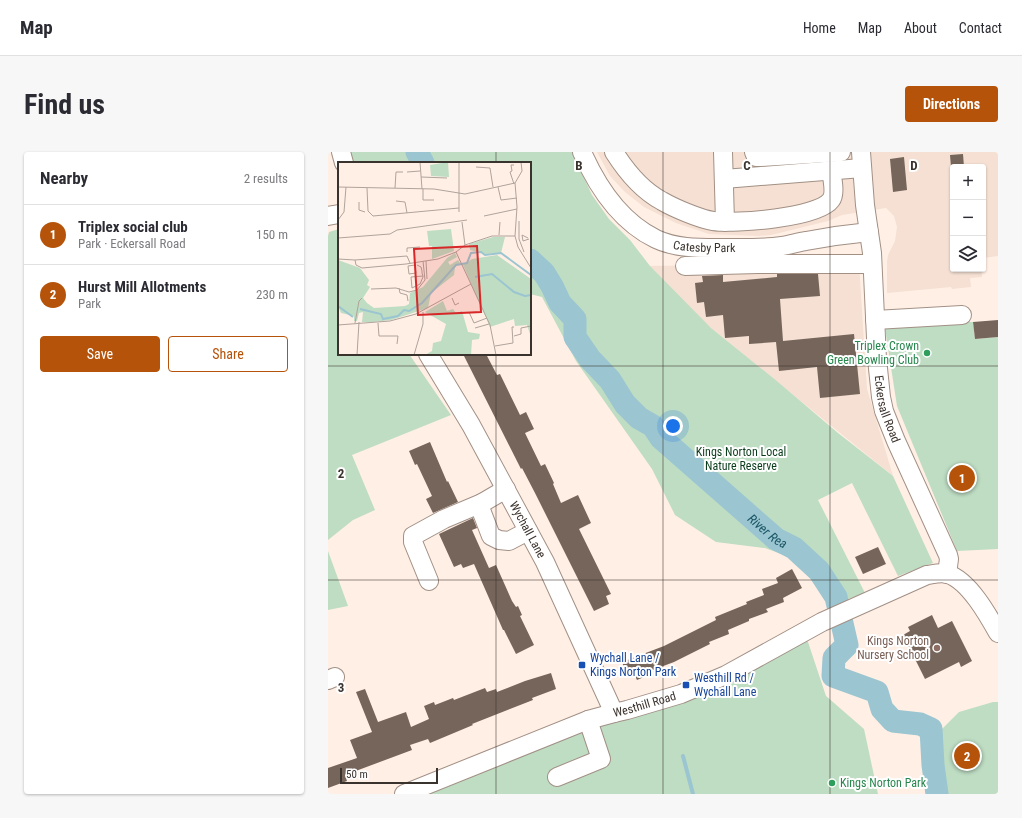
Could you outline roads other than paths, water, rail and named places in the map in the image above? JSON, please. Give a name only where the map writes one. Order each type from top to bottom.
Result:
[{"type":"street","points":[[341,152],[344,162]]},
{"type":"street","name":"Catesby Park","points":[[582,152],[596,178],[619,210],[636,227],[656,239],[671,244],[698,248],[774,247],[869,232]]},
{"type":"street","points":[[614,152],[622,164],[643,188],[662,201],[712,221],[725,222],[774,219],[813,210],[831,200],[833,195],[831,170]]},
{"type":"street","points":[[724,152],[725,222]]},
{"type":"street","points":[[754,152],[756,157],[781,154],[840,152]]},
{"type":"street","points":[[724,179],[831,170],[861,160]]},
{"type":"street","name":"Eckersall Road","points":[[861,160],[872,264],[879,386],[884,411],[896,441],[948,554],[949,559],[947,574]]},
{"type":"street","points":[[328,216],[338,214]]},
{"type":"street","points":[[685,266],[758,264],[872,264]]},
{"type":"street","points":[[875,320],[962,316]]},
{"type":"street","name":"Wychall Lane","points":[[429,355],[471,425],[545,562],[614,712]]},
{"type":"street","points":[[429,581],[413,542],[413,536],[444,519],[482,503],[506,489]]},
{"type":"street","points":[[482,503],[481,510],[491,536],[499,540],[509,541],[528,531]]},
{"type":"street","points":[[947,574],[959,580],[972,592],[998,633]]},
{"type":"street","name":"Westhill Road","points":[[404,794],[588,720],[681,694],[726,675],[822,622],[927,575],[947,574]]},
{"type":"street","points":[[557,777],[601,759],[588,720]]},
{"type":"waterway","name":"River Rea","points":[[417,152],[422,162]]},
{"type":"waterway","name":"River Rea","points":[[531,261],[544,273],[560,303],[575,319],[575,337],[590,359],[610,380],[625,404],[639,418],[653,426],[661,438],[776,539],[794,548],[819,571],[836,597],[847,645],[834,658],[833,676],[877,692],[882,709],[893,721],[920,724],[931,729],[933,765],[937,794]]},
{"type":"waterway","points":[[683,756],[693,794]]},
{"type":"place","name":"Triplex Crown Green Bowling Club","points":[[927,353]]},
{"type":"place","name":"Triplex social club","points":[[962,478]]},
{"type":"place","name":"Kings Norton Nursery School","points":[[937,648]]},
{"type":"place","name":"Wychall Lane / Kings Norton Park","points":[[582,665]]},
{"type":"place","name":"Westhill Rd / Wychall Lane","points":[[686,685]]},
{"type":"place","name":"Hurst Mill Allotments","points":[[967,756]]},
{"type":"place","name":"Kings Norton Park","points":[[832,783]]},
{"type":"park label","name":"Kings Norton Local Nature Reserve","points":[[741,459]]}]
